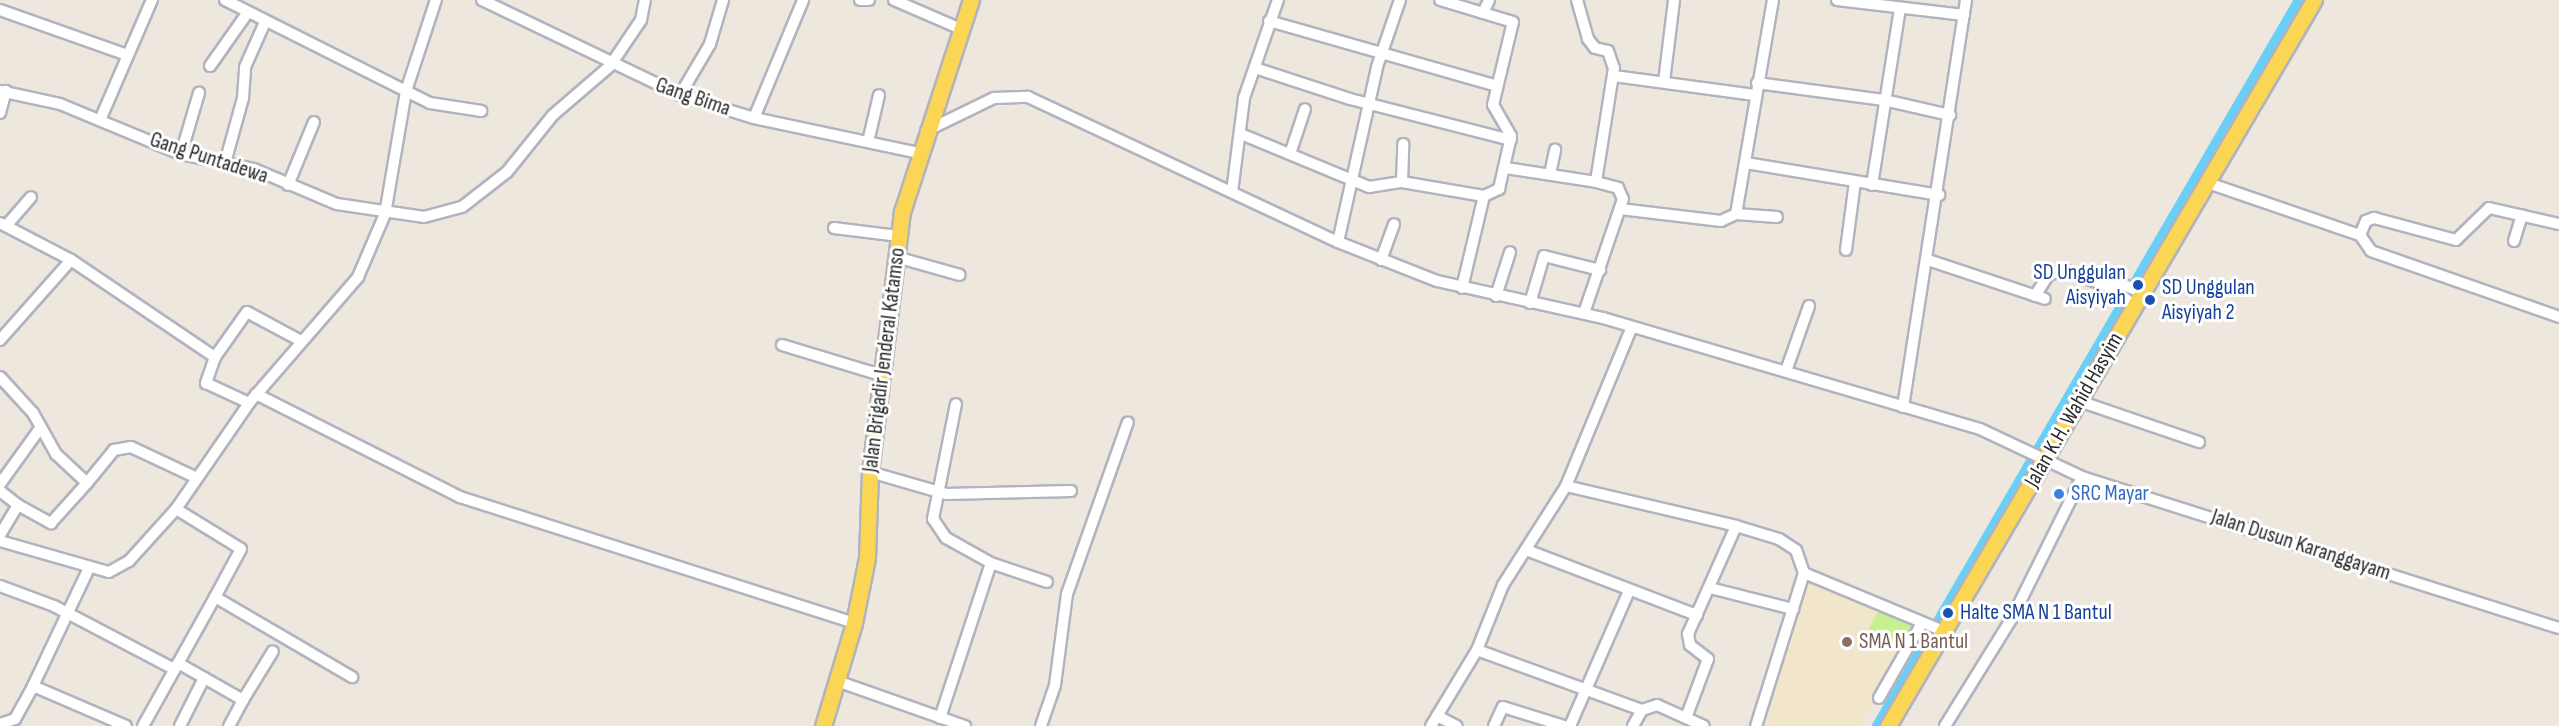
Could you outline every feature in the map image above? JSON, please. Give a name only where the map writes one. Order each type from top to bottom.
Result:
[{"type":"main road","name":"Jalan Brigadir Jenderal Katamso","points":[[823,726],[854,623],[867,558],[870,472],[898,236],[918,153],[971,0]]},
{"type":"main road","name":"Jalan K.H. Wahid Hasyim","points":[[1888,726],[2041,459],[2079,401],[2131,296],[2208,183],[2314,0]]},
{"type":"street","points":[[100,120],[152,0]]},
{"type":"street","points":[[225,0],[430,103],[481,111]]},
{"type":"street","points":[[0,541],[89,568],[116,569],[176,509],[252,398],[301,340],[348,291],[385,214],[406,91],[436,0]]},
{"type":"street","name":"Gang Bima","points":[[482,0],[610,66],[680,95],[754,118],[918,153]]},
{"type":"street","points":[[634,0],[645,3]]},
{"type":"street","points":[[680,95],[711,44],[723,0]]},
{"type":"street","points":[[754,118],[803,0]]},
{"type":"street","points":[[860,0],[869,0]]},
{"type":"street","points":[[894,0],[961,29]]},
{"type":"street","points":[[1232,192],[1244,98],[1278,0]]},
{"type":"street","points":[[1338,242],[1383,51],[1400,0]]},
{"type":"street","points":[[1241,134],[1291,151],[1353,182],[1381,187],[1402,182],[1484,196],[1499,189],[1506,168],[1511,140],[1493,109],[1514,23],[1440,0]]},
{"type":"street","points":[[1484,13],[1489,0]]},
{"type":"street","points":[[1577,0],[1588,39],[1610,54],[1614,76],[1596,182]]},
{"type":"street","points":[[1664,82],[1674,0]]},
{"type":"street","points":[[1736,214],[1773,0]]},
{"type":"street","points":[[1837,0],[1964,15]]},
{"type":"street","points":[[1903,407],[1939,195],[1966,0]]},
{"type":"street","name":"Gang Puntadewa","points":[[3,91],[100,120],[181,154],[225,163],[288,185],[385,214],[424,217],[470,203],[507,172],[553,115],[610,66],[645,3]]},
{"type":"street","points":[[1872,185],[1900,9]]},
{"type":"street","points":[[0,10],[127,55]]},
{"type":"street","points":[[210,66],[248,12]]},
{"type":"street","points":[[1269,21],[1383,51],[1497,86]]},
{"type":"street","points":[[225,163],[243,98],[245,67],[265,22]]},
{"type":"street","points":[[1255,68],[1370,103],[1511,140]]},
{"type":"street","points":[[1614,76],[1755,95]]},
{"type":"street","points":[[1757,83],[1884,100],[1950,115]]},
{"type":"street","points":[[0,113],[3,91]]},
{"type":"street","points":[[181,154],[199,93]]},
{"type":"street","points":[[868,142],[879,95]]},
{"type":"street","name":"Jalan Dusun Karanggayam","points":[[925,131],[994,98],[1020,95],[1338,242],[1462,288],[1584,314],[1632,327],[1980,429],[2082,477],[2559,628]]},
{"type":"street","points":[[1291,151],[1305,109]]},
{"type":"street","points":[[288,185],[314,122]]},
{"type":"street","points":[[1402,182],[1403,144]]},
{"type":"street","points":[[1550,174],[1555,150]]},
{"type":"street","points":[[1746,163],[1939,195]]},
{"type":"street","points":[[1506,168],[1596,182],[1618,188],[1620,209],[1584,314]]},
{"type":"street","points":[[1846,250],[1855,182]]},
{"type":"street","points":[[2208,183],[2360,235],[2371,251],[2559,317]]},
{"type":"street","points":[[1462,288],[1484,196]]},
{"type":"street","points":[[31,197],[3,224],[71,260],[215,357]]},
{"type":"street","points":[[1620,209],[1721,221],[1736,214],[1777,217]]},
{"type":"street","points":[[2360,235],[2366,221],[2374,218],[2456,240],[2484,209],[2559,224]]},
{"type":"street","points":[[2514,241],[2522,215]]},
{"type":"street","points":[[1382,260],[1394,224]]},
{"type":"street","points":[[834,228],[898,236]]},
{"type":"street","points":[[1496,296],[1510,252]]},
{"type":"street","points":[[1530,303],[1544,256],[1600,270]]},
{"type":"street","points":[[896,257],[960,274]]},
{"type":"street","points":[[0,340],[71,260]]},
{"type":"street","points":[[1928,260],[2040,298],[2048,275],[2061,270],[2131,296]]},
{"type":"street","points":[[2101,274],[2118,281],[2131,296]]},
{"type":"street","points":[[1786,371],[1809,306]]},
{"type":"street","points":[[301,340],[247,312],[215,357],[206,383],[252,398],[460,497],[854,623]]},
{"type":"street","points":[[1457,726],[1434,721],[1477,650],[1499,593],[1529,551],[1566,486],[1632,327]]},
{"type":"street","points":[[782,345],[881,375]]},
{"type":"street","points":[[0,377],[41,427],[56,453],[87,483]]},
{"type":"street","points":[[2079,401],[2199,442]]},
{"type":"street","points":[[956,404],[936,492],[933,519],[939,533],[991,563],[1047,582]]},
{"type":"street","points":[[1041,726],[1055,685],[1067,594],[1128,422]]},
{"type":"street","points":[[0,484],[41,427]]},
{"type":"street","points":[[0,491],[18,505],[51,523],[114,450],[131,447],[197,478]]},
{"type":"street","points":[[870,472],[936,492],[1071,490]]},
{"type":"street","points":[[1945,726],[2012,618],[2082,477]]},
{"type":"street","points":[[1566,486],[1736,526],[1787,543],[1799,555],[1804,573],[1756,726]]},
{"type":"street","points":[[0,535],[18,505]]},
{"type":"street","points":[[143,726],[241,549],[176,509]]},
{"type":"street","points":[[1686,721],[1708,659],[1688,642],[1697,615],[1736,526]]},
{"type":"street","points":[[1529,551],[1697,615]]},
{"type":"street","points":[[940,717],[991,563]]},
{"type":"street","points":[[0,724],[15,719],[89,568]]},
{"type":"street","points":[[1804,573],[1944,631]]},
{"type":"street","points":[[0,586],[68,614],[204,678],[243,700]]},
{"type":"street","points":[[1710,588],[1793,609]]},
{"type":"street","points":[[1570,726],[1629,591]]},
{"type":"street","points":[[215,597],[352,677]]},
{"type":"street","points":[[1879,698],[1925,624]]},
{"type":"street","points":[[1477,650],[1587,687],[1642,710],[1657,705],[1686,721],[1704,726]]},
{"type":"street","points":[[234,725],[243,700],[273,651]]},
{"type":"street","points":[[180,726],[204,678]]},
{"type":"street","points":[[837,681],[962,726]]},
{"type":"street","points":[[33,686],[126,726]]},
{"type":"street","points":[[1494,726],[1503,707],[1564,726]]},
{"type":"street","points":[[1633,726],[1642,710]]},
{"type":"shaded area","name":"SMA N 1 Bantul","points":[[1806,576],[1917,626],[1861,726],[1760,726]]},
{"type":"green space","points":[[1879,609],[1913,625],[1902,647],[1868,631]]},
{"type":"waterway","points":[[1877,726],[2299,0]]},
{"type":"place","name":"SD Unggulan Aisyiyah","points":[[2138,285]]},
{"type":"place","name":"SD Unggulan Aisyiyah 2","points":[[2150,300]]},
{"type":"place","name":"SRC Mayar","points":[[2059,494]]},
{"type":"place","name":"Halte SMA N 1 Bantul","points":[[1948,613]]},
{"type":"place","name":"SMA N 1 Bantul","points":[[1847,642]]}]
